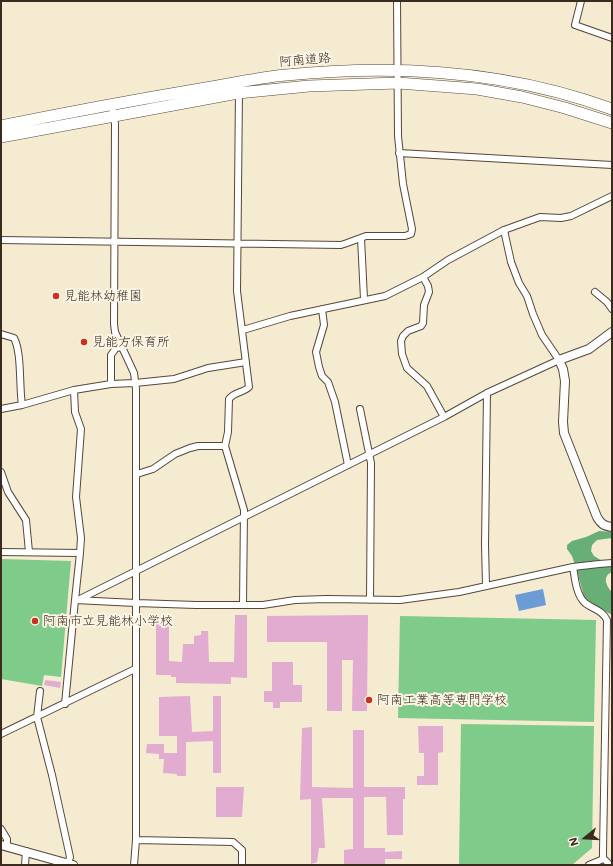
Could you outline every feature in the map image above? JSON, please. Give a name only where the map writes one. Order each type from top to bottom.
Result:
[{"type":"highway","name":"阿南道路","points":[[1,137],[114,115],[239,87],[285,75],[351,70],[398,70],[476,76],[549,90],[612,109]]},
{"type":"highway","name":"阿南道路","points":[[1,126],[112,104],[239,87],[398,83],[477,89],[522,97],[565,108],[612,123]]},
{"type":"main road","points":[[612,332],[589,349],[559,360],[563,369],[565,381],[563,422],[565,438],[600,523],[612,528]]},
{"type":"main road","points":[[4,846],[71,864]]},
{"type":"street","points":[[1,240],[237,244],[341,244],[366,236],[405,236],[410,234],[412,229],[403,184],[399,153],[397,101],[397,1]]},
{"type":"street","points":[[581,1],[575,26],[612,38]]},
{"type":"street","points":[[239,87],[237,291],[249,387],[246,391],[232,395],[228,399],[228,432],[225,446],[244,510],[243,605]]},
{"type":"street","points":[[112,104],[115,124],[114,324],[115,332],[134,373],[136,389],[136,840],[134,865]]},
{"type":"street","points":[[399,153],[612,166]]},
{"type":"street","points":[[243,330],[290,316],[385,296],[423,277],[448,260],[504,230],[540,217],[561,218],[571,216],[612,196]]},
{"type":"street","points":[[77,600],[444,417],[487,394],[559,360],[542,335],[527,296],[519,283],[511,262],[504,230]]},
{"type":"street","points":[[361,238],[364,300]]},
{"type":"street","points":[[423,277],[428,286],[429,292],[424,305],[423,323],[421,326],[408,331],[403,336],[401,341],[402,354],[407,368],[427,386],[444,417]]},
{"type":"street","points":[[595,292],[607,302],[612,309]]},
{"type":"street","points":[[322,309],[324,325],[316,352],[322,376],[328,382],[335,402],[348,465]]},
{"type":"street","points":[[1,334],[14,338],[18,345],[22,405]]},
{"type":"street","points":[[111,384],[111,355],[116,348],[122,347]]},
{"type":"street","points":[[1,409],[22,405],[74,390],[111,384],[174,379],[208,368],[246,362]]},
{"type":"street","points":[[66,704],[77,600],[81,538],[76,498],[81,429],[75,412],[74,390]]},
{"type":"street","points":[[486,586],[485,545],[487,394]]},
{"type":"street","points":[[360,409],[371,463],[370,600]]},
{"type":"street","points":[[137,474],[153,469],[175,454],[190,448],[198,446],[225,446]]},
{"type":"street","points":[[1,472],[8,492],[26,520],[29,552]]},
{"type":"street","points":[[1,552],[80,553]]},
{"type":"street","points":[[77,600],[196,605],[263,605],[295,600],[326,599],[400,600],[459,592],[573,567],[612,563]]},
{"type":"street","points":[[573,567],[578,593],[584,602],[604,614],[607,620],[609,863],[601,860],[589,865]]},
{"type":"street","points":[[1,734],[66,704],[135,669]]},
{"type":"street","points":[[40,691],[37,717],[71,864]]},
{"type":"street","points":[[1,829],[7,839],[4,846]]},
{"type":"street","points":[[136,840],[173,842],[233,842],[242,850],[242,865]]},
{"type":"street","points":[[26,852],[26,865]]},
{"type":"green space","points":[[599,531],[612,532],[612,538],[597,540],[592,545],[591,551],[594,556],[612,567],[612,572],[607,576],[606,581],[612,592],[612,615],[589,602],[584,597],[572,556],[567,549],[567,545],[572,541]]},
{"type":"green space","name":"阿南市立見能林小学校","points":[[1,559],[71,561],[61,677],[44,675],[42,686],[1,679]]},
{"type":"green space","points":[[400,616],[596,620],[594,722],[398,718]]},
{"type":"green space","points":[[461,724],[594,726],[592,848],[572,865],[459,865]]},
{"type":"water","points":[[543,589],[546,605],[519,611],[515,595]]},
{"type":"building","points":[[235,615],[247,615],[247,678],[231,677],[231,684],[176,683],[176,677],[171,677],[171,675],[156,675],[156,621],[169,621],[169,661],[182,662],[183,644],[194,644],[194,636],[201,635],[201,631],[208,631],[209,662],[234,662]]},
{"type":"building","points":[[368,615],[367,711],[352,711],[353,660],[342,660],[342,711],[327,711],[327,642],[267,642],[267,616]]},
{"type":"building","points":[[272,662],[293,662],[293,685],[302,685],[302,702],[280,702],[280,708],[273,708],[273,702],[264,702],[264,691],[272,691]]},
{"type":"building","points":[[45,680],[61,682],[60,688],[44,685]]},
{"type":"building","points":[[190,696],[192,732],[213,731],[213,696],[221,696],[221,773],[213,773],[213,741],[186,742],[186,776],[163,773],[164,759],[159,759],[159,754],[146,753],[147,744],[164,744],[164,753],[177,753],[177,736],[159,736],[159,697]]},
{"type":"building","points":[[418,726],[443,726],[443,752],[438,753],[438,785],[417,785],[417,776],[424,776],[424,753],[419,753]]},
{"type":"building","points":[[312,727],[312,787],[353,788],[353,730],[364,730],[364,787],[405,787],[405,799],[403,799],[403,835],[387,835],[386,797],[364,797],[364,848],[385,848],[385,852],[402,851],[402,859],[385,859],[385,864],[344,865],[344,850],[353,849],[353,798],[322,798],[325,848],[319,848],[317,862],[311,864],[311,799],[300,800],[302,728]]},
{"type":"building","points":[[216,787],[244,787],[242,817],[216,817]]},
{"type":"place","name":"見能林幼稚園","points":[[56,296]]},
{"type":"place","name":"見能方保育所","points":[[84,342]]},
{"type":"place","name":"阿南市立見能林小学校","points":[[35,621]]},
{"type":"place","name":"阿南工業高等専門学校","points":[[369,700]]}]
